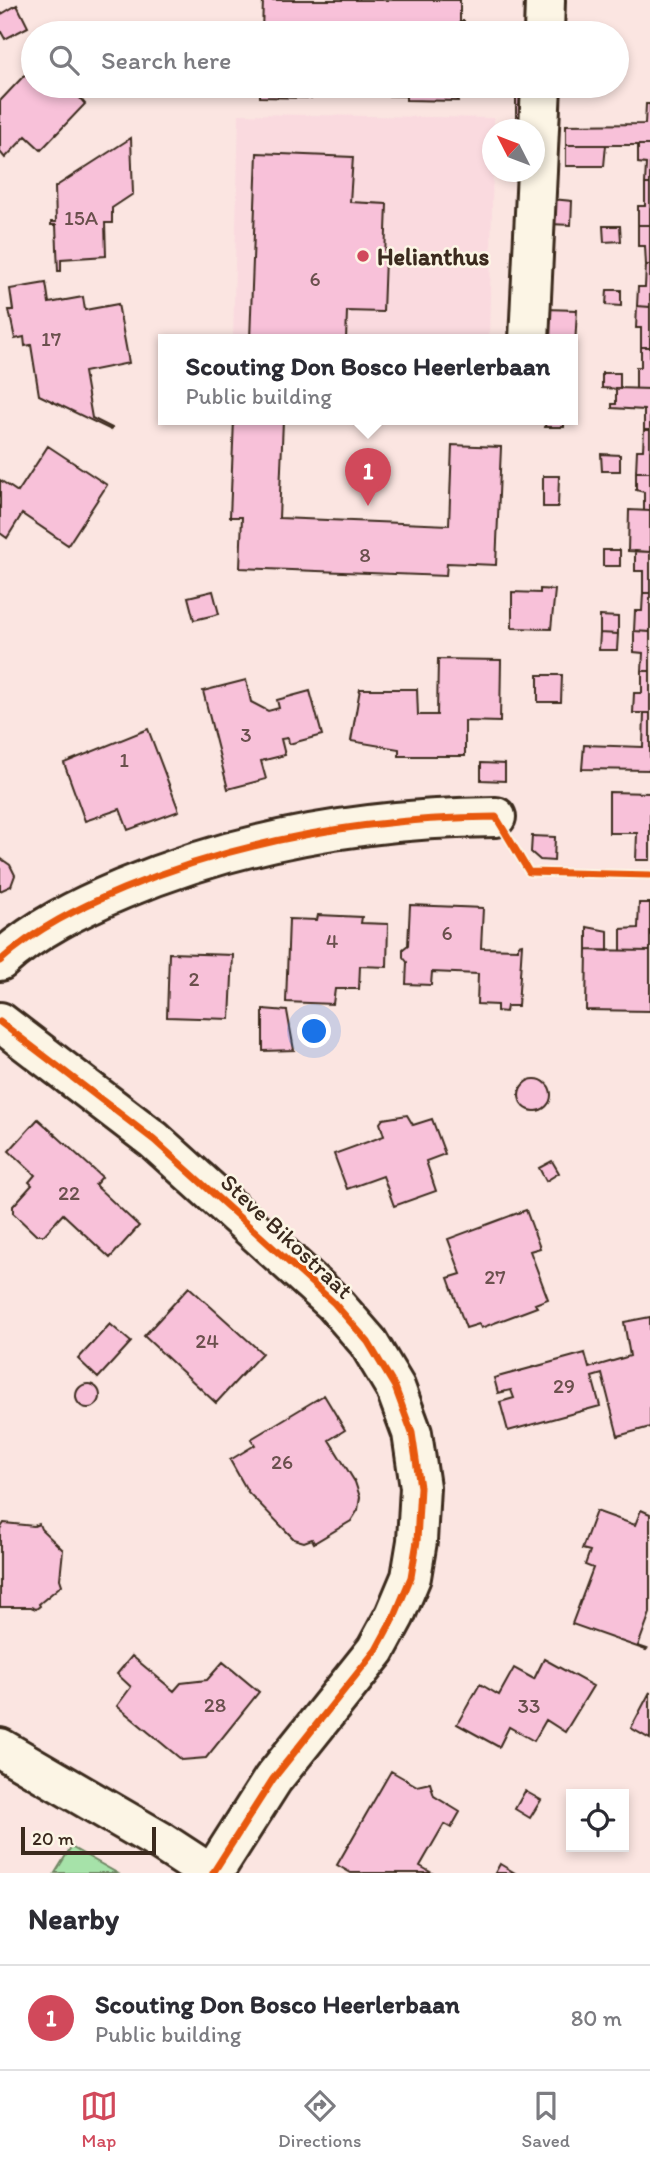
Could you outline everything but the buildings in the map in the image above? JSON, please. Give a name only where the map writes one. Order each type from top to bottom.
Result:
[{"type":"street","points":[[544,21],[545,0]]},
{"type":"street","points":[[529,334],[540,98]]},
{"type":"street","points":[[0,961],[18,944],[86,904],[159,874],[234,849],[357,825],[430,817],[496,817]]},
{"type":"street","name":"Steve Bikostraat","points":[[0,1022],[155,1140],[334,1303],[368,1342],[389,1376],[412,1433],[420,1487],[417,1541],[411,1577],[395,1615],[376,1650],[273,1779],[211,1873]]},
{"type":"street","points":[[0,1748],[211,1873]]},
{"type":"shaded area","name":"Helianthus","points":[[239,114],[494,118],[482,119],[482,182],[493,182],[489,334],[233,334]]},
{"type":"green space","points":[[71,1847],[117,1873],[55,1873]]},
{"type":"cycle path","points":[[0,961],[43,929],[74,911],[123,889],[213,857],[353,827],[448,818],[496,817],[529,872],[650,875]]},
{"type":"cycle path","points":[[0,1022],[154,1140],[334,1303],[368,1342],[395,1387],[412,1433],[420,1487],[417,1541],[411,1577],[395,1615],[376,1650],[273,1779],[213,1873]]},
{"type":"place","name":"Helianthus","points":[[363,256]]},
{"type":"place","name":"Scouting Don Bosco Heerlerbaan","points":[[368,506]]}]
